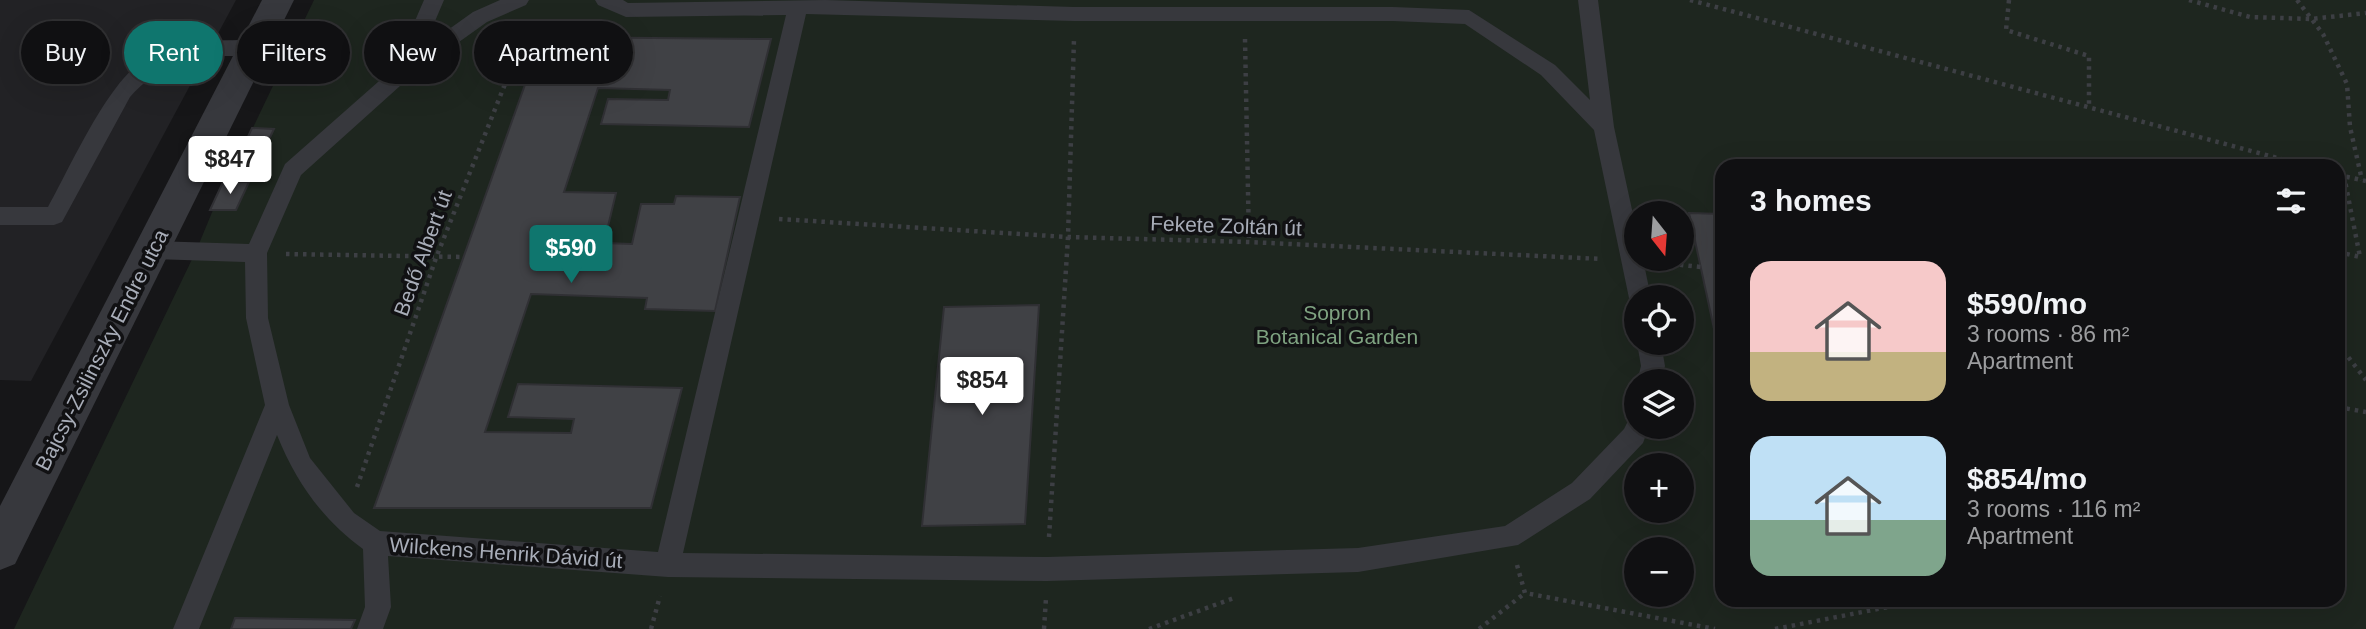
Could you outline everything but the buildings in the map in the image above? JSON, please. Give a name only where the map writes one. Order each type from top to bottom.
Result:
[{"type":"street","name":"Bajcsy-Zsilinszky Endre utca","points":[[268,21],[278,0]]},
{"type":"street","name":"Bajcsy-Zsilinszky Endre utca","points":[[0,550],[237,82]]},
{"type":"lane","points":[[425,21],[434,0]]},
{"type":"lane","points":[[605,0],[626,10],[1075,7],[1469,17],[1548,70],[1604,127]]},
{"type":"lane","points":[[1588,0],[1604,127],[1624,222]]},
{"type":"lane","name":"Wilckens Henrik Dávid út","points":[[460,31],[480,17],[526,6]]},
{"type":"lane","points":[[668,565],[798,7]]},
{"type":"lane","points":[[0,216],[54,216],[123,91],[137,73],[168,57],[188,51],[237,49]]},
{"type":"lane","name":"Wilckens Henrik Dávid út","points":[[390,84],[293,170],[256,253],[257,318],[276,405],[300,466],[345,521],[375,543],[668,565],[1047,569],[1358,560],[1509,537]]},
{"type":"lane","points":[[153,250],[256,253]]},
{"type":"lane","points":[[186,629],[276,405]]},
{"type":"lane","points":[[1509,537],[1581,491],[1630,439]]},
{"type":"lane","points":[[370,629],[377,607],[375,543]]},
{"type":"path","points":[[1690,0],[2281,159]]},
{"type":"path","points":[[2009,0],[2006,30],[2089,56],[2089,107]]},
{"type":"path","points":[[2189,0],[2250,17],[2311,19],[2366,13]]},
{"type":"path","points":[[2297,0],[2323,34],[2347,84],[2350,127],[2364,181],[2345,176]]},
{"type":"path","name":"Bedő Albert út","points":[[345,521],[526,6]]},
{"type":"path","points":[[1044,629],[1068,237],[1075,7]]},
{"type":"path","points":[[1245,13],[1249,242]]},
{"type":"path","points":[[2345,192],[2360,257],[2345,254]]},
{"type":"path","name":"Fekete Zoltán út","points":[[750,217],[1068,237],[1249,242],[1624,260]]},
{"type":"path","points":[[256,253],[464,257]]},
{"type":"path","name":"Fekete Zoltán út","points":[[1694,266],[1701,267]]},
{"type":"path","points":[[2345,353],[2366,380]]},
{"type":"path","points":[[2345,408],[2366,412]]},
{"type":"path","points":[[1509,537],[1525,593]]},
{"type":"path","points":[[1479,629],[1525,593],[1715,629]]},
{"type":"path","points":[[1775,629],[1888,607]]},
{"type":"shaded area","points":[[0,0],[236,0],[223,24],[223,21],[124,21],[124,84],[191,84],[31,381],[0,380]]},
{"type":"green space","name":"Sopron Botanical Garden","points":[[314,0],[2366,0],[2366,629],[351,629],[354,620],[235,618],[231,629],[14,629],[196,251],[213,210],[210,209],[223,182],[227,182],[274,84],[350,84],[350,21],[304,21]],"holes":[[[474,21],[633,21],[633,38],[771,39],[749,127],[602,124],[668,100],[670,90],[598,88],[564,192],[604,243],[632,244],[642,204],[674,204],[676,196],[740,197],[715,311],[645,309],[647,298],[531,294],[485,432],[571,433],[574,419],[651,508],[375,507],[525,84],[474,84]],[[1038,305],[1025,523],[923,526],[944,307]]]}]
